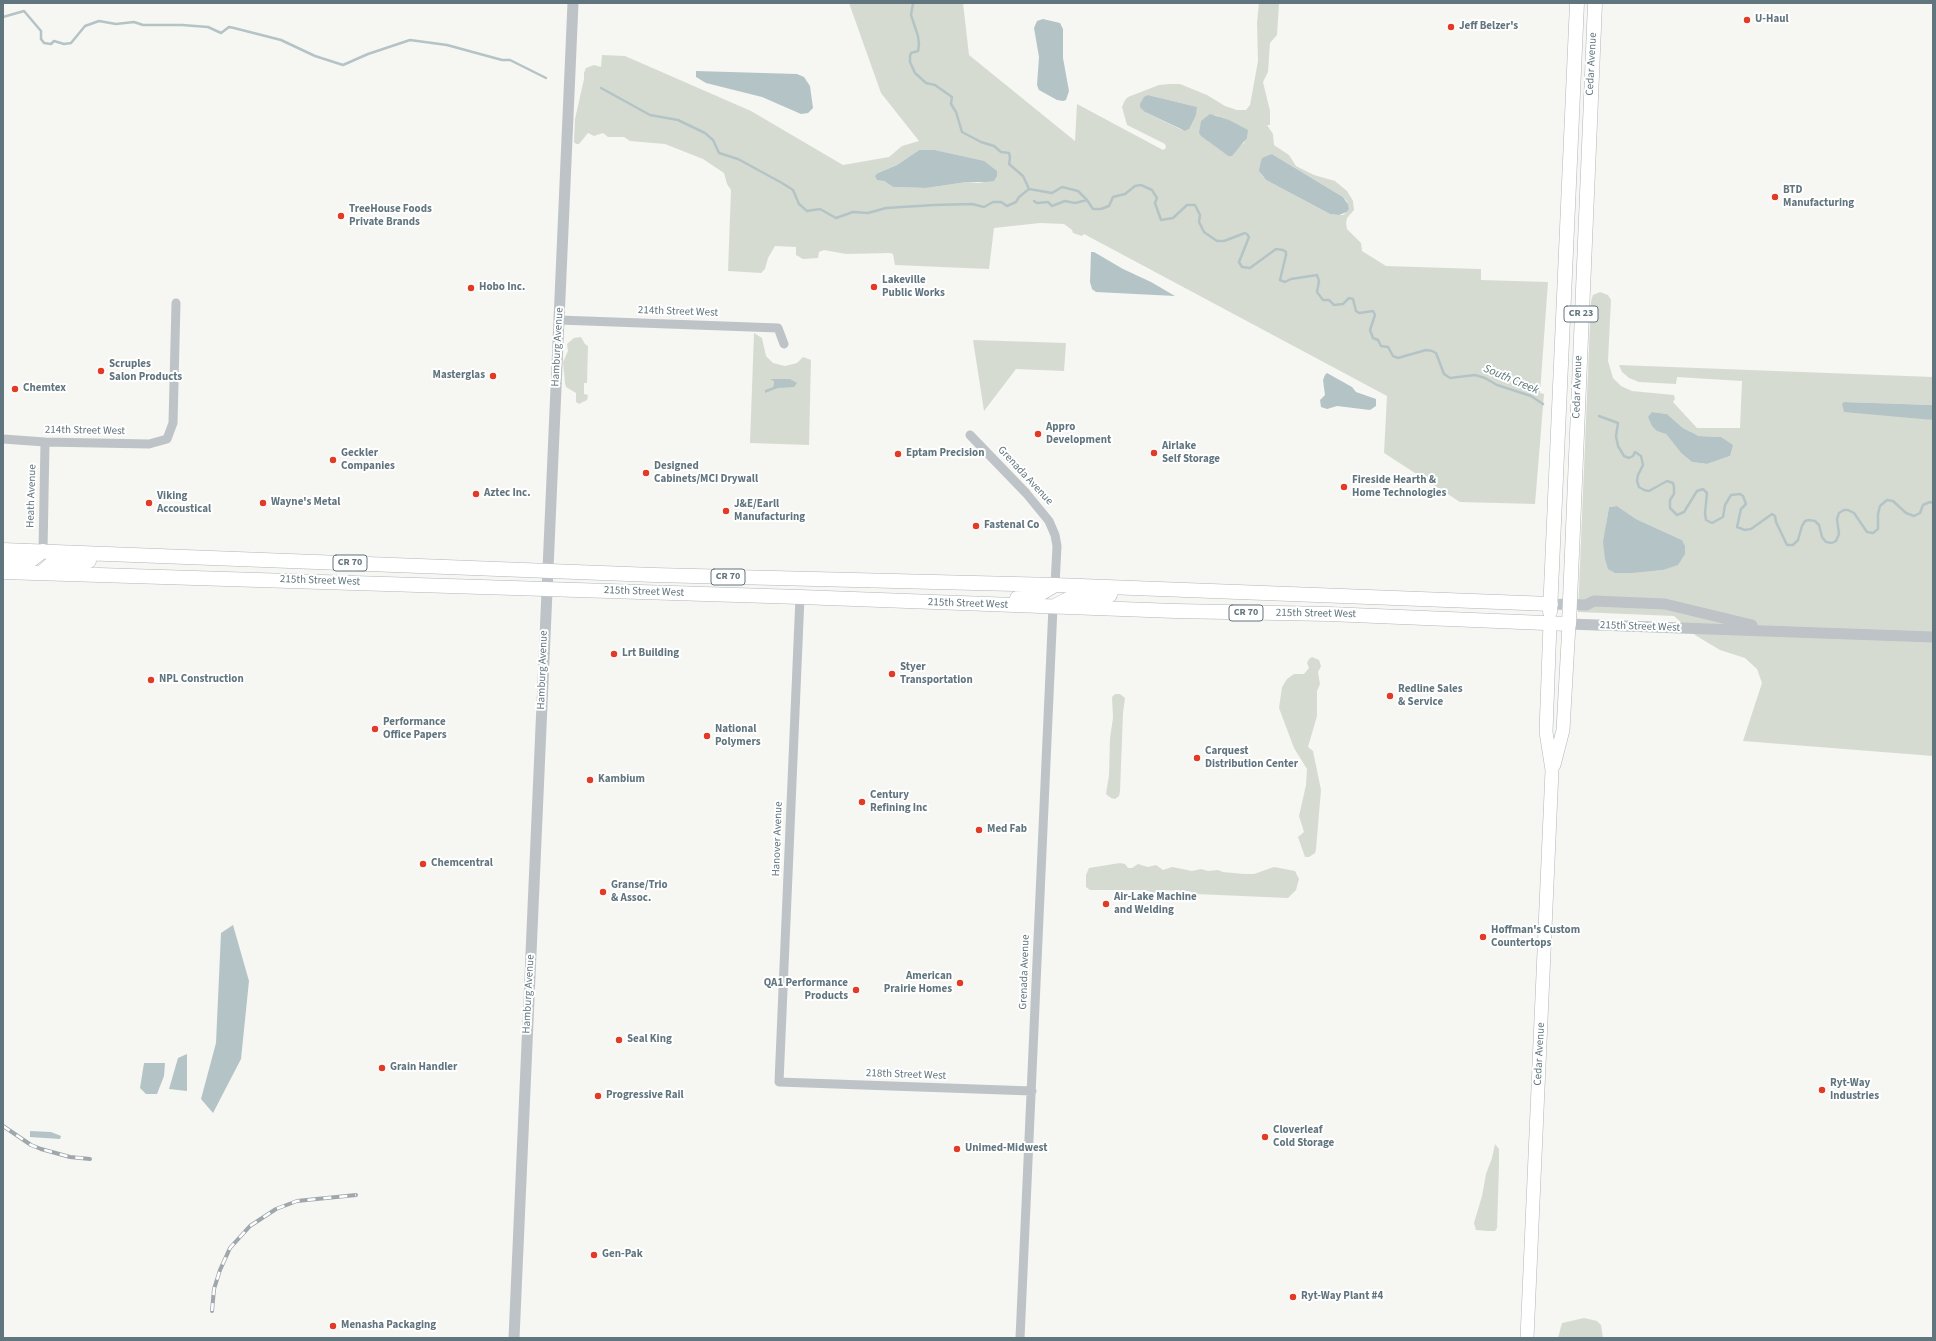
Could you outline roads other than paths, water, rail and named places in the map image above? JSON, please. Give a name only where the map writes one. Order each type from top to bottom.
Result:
[{"type":"main road","name":"Cedar Avenue","points":[[1527,1338],[1552,770],[1546,732],[1550,623],[1577,3]]},
{"type":"main road","name":"Cedar Avenue","points":[[1552,770],[1563,730],[1569,624],[1595,3]]},
{"type":"main road","name":"215th Street West","points":[[3,550],[153,554],[547,571],[1055,585],[1551,604]]},
{"type":"main road","points":[[3,563],[30,561],[43,551]]},
{"type":"main road","points":[[41,573],[50,566],[59,562],[125,560],[153,554]]},
{"type":"main road","name":"215th Street West","points":[[3,572],[546,588],[1053,607],[1328,614],[1569,624]]},
{"type":"main road","points":[[914,602],[969,597],[1035,597],[1055,585]]},
{"type":"main road","points":[[1053,607],[1066,600],[1076,597],[1108,595],[1155,596],[1175,589]]},
{"type":"street","name":"Hamburg Avenue","points":[[514,1338],[573,3]]},
{"type":"street","name":"214th Street West","points":[[3,439],[45,442],[149,444],[167,439],[173,423],[176,303]]},
{"type":"street","name":"214th Street West","points":[[559,320],[778,328],[784,344]]},
{"type":"street","name":"Grenada Avenue","points":[[970,436],[1026,493],[1050,521],[1055,536],[1056,546],[1055,585]]},
{"type":"street","name":"Heath Avenue","points":[[43,551],[45,442]]},
{"type":"street","name":"Hanover Avenue","points":[[779,1082],[800,597]]},
{"type":"street","points":[[1551,604],[1586,605],[1594,602],[1665,604],[1738,622],[1790,632]]},
{"type":"street","name":"Grenada Avenue","points":[[1020,1338],[1053,607]]},
{"type":"street","name":"215th Street West","points":[[1569,624],[1933,637]]},
{"type":"street","name":"218th Street West","points":[[779,1082],[1032,1091]]},
{"type":"waterway","name":"South Creek","points":[[913,3],[911,15],[918,36],[919,45],[918,51],[911,53],[910,56],[910,62],[915,73],[926,83],[935,85],[952,97],[951,104],[956,112],[962,132],[981,142],[994,146],[1001,152],[1009,153],[1009,164],[1023,176],[1029,189]]},
{"type":"waterway","points":[[3,17],[24,11],[41,31],[41,39],[44,43],[51,44],[54,41],[64,44],[71,43],[85,26],[99,21],[116,24],[134,22],[143,25],[208,27],[221,33],[229,27],[281,40],[315,56],[343,65],[368,54],[410,40],[447,45],[502,60],[510,60],[546,78]]},
{"type":"waterway","points":[[601,88],[650,115],[678,120],[705,133],[713,140],[719,153],[738,159],[793,190],[799,204],[807,211],[820,209],[836,218],[853,212],[868,213],[886,208],[972,204],[984,207],[993,202],[1001,202],[1007,206],[1016,202],[1019,197],[1029,189]]},
{"type":"waterway","name":"South Creek","points":[[1034,201],[1037,203],[1048,202],[1052,206],[1065,201],[1075,203],[1087,200],[1093,209],[1101,209],[1109,206],[1113,197],[1125,194],[1135,186],[1141,185],[1152,190],[1157,198],[1155,203],[1161,220],[1173,218],[1187,205],[1195,205],[1200,215],[1199,222],[1204,232],[1217,241],[1224,241],[1245,233],[1247,234],[1249,237],[1239,262],[1242,267],[1250,268],[1276,249],[1283,250],[1286,252],[1286,255],[1280,280],[1285,282],[1291,279],[1317,275],[1319,281],[1317,292],[1323,300],[1329,300],[1334,305],[1343,304],[1349,298],[1353,299],[1356,311],[1359,313],[1373,311],[1375,315],[1370,330],[1373,338],[1378,340],[1381,346],[1388,347],[1393,356],[1398,358],[1426,350],[1432,351],[1436,353],[1444,374],[1450,378],[1475,375],[1485,378],[1497,385],[1531,396],[1543,404]]},
{"type":"waterway","name":"South Creek","points":[[1029,189],[1052,193],[1062,187],[1078,191],[1087,200]]},
{"type":"waterway","name":"South Creek","points":[[1599,416],[1618,423],[1616,436],[1618,446],[1624,456],[1629,458],[1633,456],[1635,452],[1641,456],[1643,465],[1638,475],[1637,481],[1639,487],[1649,491],[1667,481],[1673,483],[1674,494],[1670,500],[1670,508],[1677,515],[1684,512],[1697,491],[1703,489],[1707,493],[1705,513],[1706,520],[1712,523],[1723,517],[1725,505],[1731,495],[1740,494],[1743,496],[1746,504],[1741,509],[1737,527],[1745,530],[1751,529],[1772,514],[1775,516],[1776,522],[1787,545],[1793,545],[1798,540],[1805,521],[1815,521],[1819,525],[1822,537],[1826,542],[1832,543],[1836,541],[1839,534],[1837,519],[1839,513],[1844,510],[1854,513],[1867,532],[1873,533],[1878,529],[1878,514],[1880,506],[1887,500],[1893,501],[1906,513],[1914,516],[1920,513],[1923,505],[1930,502],[1933,503]]},
{"type":"railway","points":[[3,1126],[31,1145],[41,1149],[70,1157],[90,1159]]},
{"type":"railway","points":[[212,1311],[214,1289],[220,1270],[230,1248],[250,1226],[276,1209],[297,1201],[356,1195]]},
{"type":"place","name":"U-Haul","points":[[1747,20]]},
{"type":"place","name":"Jeff Belzer's","points":[[1451,27]]},
{"type":"place","name":"BTD Manufacturing","points":[[1775,197]]},
{"type":"place","name":"TreeHouse Foods Private Brands","points":[[341,216]]},
{"type":"place","name":"Lakeville Public Works","points":[[874,287]]},
{"type":"place","name":"Hobo Inc.","points":[[471,288]]},
{"type":"place","name":"Scruples Salon Products","points":[[101,371]]},
{"type":"place","name":"Masterglas","points":[[493,376]]},
{"type":"place","name":"Chemtex","points":[[15,389]]},
{"type":"place","name":"Appro Development","points":[[1038,434]]},
{"type":"place","name":"Airlake Self Storage","points":[[1154,453]]},
{"type":"place","name":"Eptam Precision","points":[[898,454]]},
{"type":"place","name":"Geckler Companies","points":[[333,460]]},
{"type":"place","name":"Designed Cabinets/MCI Drywall","points":[[646,473]]},
{"type":"place","name":"Fireside Hearth & Home Technologies","points":[[1344,487]]},
{"type":"place","name":"Aztec Inc.","points":[[476,494]]},
{"type":"place","name":"Viking Accoustical","points":[[149,503]]},
{"type":"place","name":"Wayne's Metal","points":[[263,503]]},
{"type":"place","name":"J&E/Earll Manufacturing","points":[[726,511]]},
{"type":"place","name":"Fastenal Co","points":[[976,526]]},
{"type":"place","name":"Lrt Building","points":[[614,654]]},
{"type":"place","name":"Styer Transportation","points":[[892,674]]},
{"type":"place","name":"NPL Construction","points":[[151,680]]},
{"type":"place","name":"Redline Sales & Service","points":[[1390,696]]},
{"type":"place","name":"Performance Office Papers","points":[[375,729]]},
{"type":"place","name":"National Polymers","points":[[707,736]]},
{"type":"place","name":"Carquest Distribution Center","points":[[1197,758]]},
{"type":"place","name":"Kambium","points":[[590,780]]},
{"type":"place","name":"Century Refining Inc","points":[[862,802]]},
{"type":"place","name":"Med Fab","points":[[979,830]]},
{"type":"place","name":"Chemcentral","points":[[423,864]]},
{"type":"place","name":"Granse/Trio & Assoc.","points":[[603,892]]},
{"type":"place","name":"Air-Lake Machine and Welding","points":[[1106,904]]},
{"type":"place","name":"Hoffman's Custom Countertops","points":[[1483,937]]},
{"type":"place","name":"American Prairie Homes","points":[[960,983]]},
{"type":"place","name":"QA1 Performance Products","points":[[856,990]]},
{"type":"place","name":"Seal King","points":[[619,1040]]},
{"type":"place","name":"Grain Handler","points":[[382,1068]]},
{"type":"place","name":"Ryt-Way Industries","points":[[1822,1090]]},
{"type":"place","name":"Progressive Rail","points":[[598,1096]]},
{"type":"place","name":"Cloverleaf Cold Storage","points":[[1265,1137]]},
{"type":"place","name":"Unimed-Midwest","points":[[957,1149]]},
{"type":"place","name":"Gen-Pak","points":[[594,1255]]},
{"type":"place","name":"Ryt-Way Plant #4","points":[[1293,1297]]},
{"type":"place","name":"Menasha Packaging","points":[[333,1326]]}]
